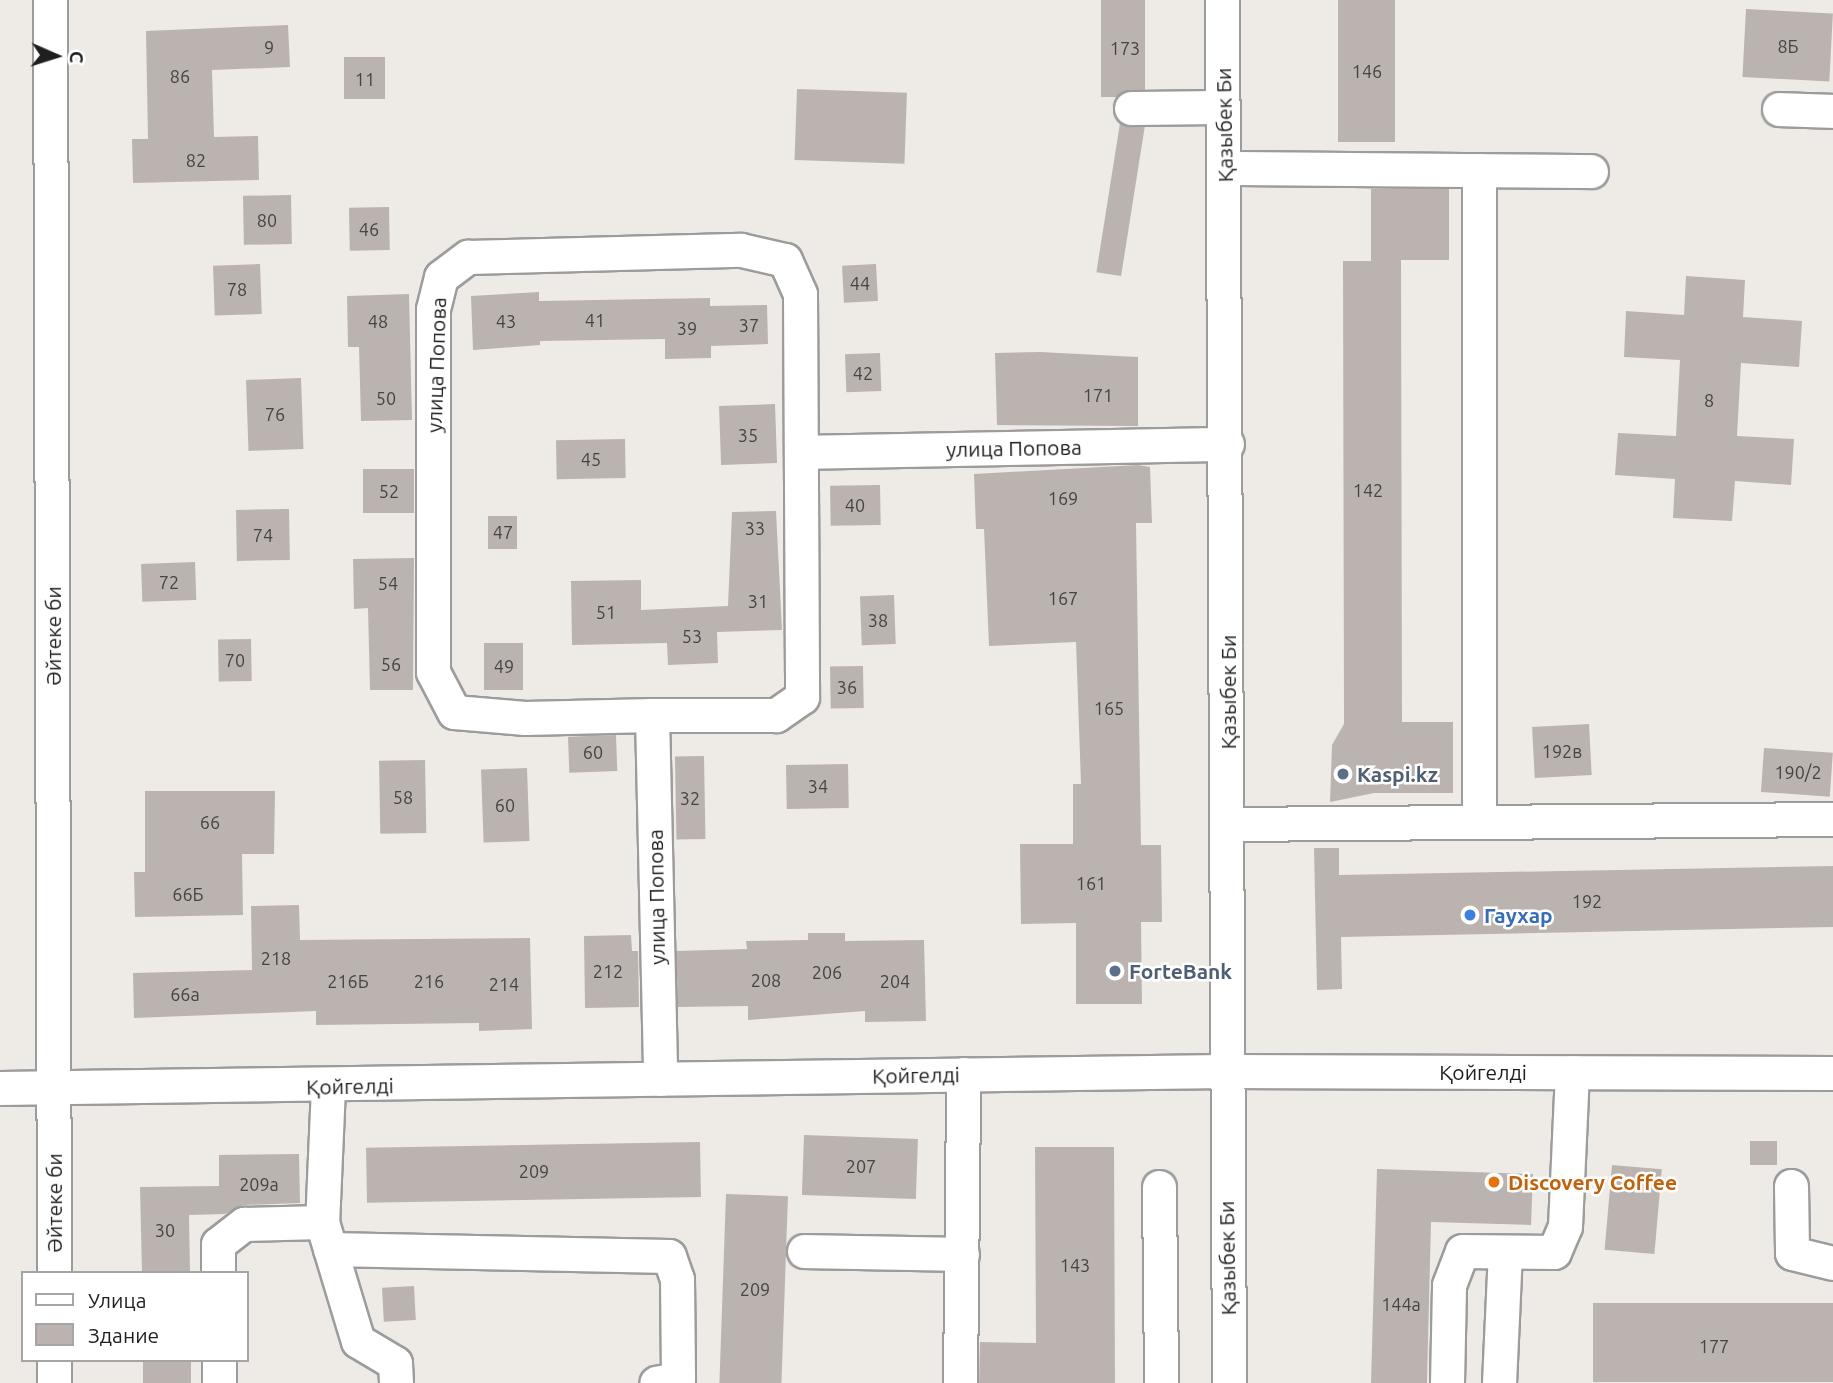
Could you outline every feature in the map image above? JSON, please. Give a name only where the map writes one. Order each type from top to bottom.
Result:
[{"type":"street","name":"Әйтеке би","points":[[50,0],[54,1271]]},
{"type":"street","name":"Қазыбек Би","points":[[1222,0],[1228,824],[1224,1071],[1229,1383]]},
{"type":"street","points":[[1131,108],[1223,107]]},
{"type":"street","points":[[1779,109],[1833,111]]},
{"type":"street","points":[[1224,168],[1591,171]]},
{"type":"street","points":[[1479,170],[1479,822]]},
{"type":"street","name":"улица Попова","points":[[741,250],[785,260],[800,294],[802,697],[776,715],[652,715],[525,718],[454,712],[433,672],[433,309],[440,277],[468,257],[741,250]]},
{"type":"street","name":"улица Попова","points":[[801,452],[1227,444]]},
{"type":"street","name":"улица Попова","points":[[652,715],[660,1079]]},
{"type":"street","points":[[1228,824],[1833,819]]},
{"type":"street","name":"Қойгелді","points":[[0,1088],[328,1087],[1224,1071],[1833,1073]]},
{"type":"street","points":[[1447,1383],[1449,1285],[1462,1251],[1554,1252],[1565,1226],[1572,1072]]},
{"type":"street","points":[[960,1383],[963,1074]]},
{"type":"street","points":[[328,1087],[326,1236],[358,1341],[395,1363],[396,1383]]},
{"type":"street","points":[[1791,1186],[1792,1253],[1833,1263]]},
{"type":"street","points":[[1158,1187],[1161,1383]]},
{"type":"street","points":[[218,1271],[218,1244],[244,1224],[326,1236],[669,1256],[677,1279],[678,1379],[656,1383]]},
{"type":"street","points":[[804,1251],[962,1254]]},
{"type":"street","points":[[1499,1383],[1505,1252]]},
{"type":"street","points":[[54,1362],[54,1383]]},
{"type":"street","points":[[219,1362],[219,1383]]},
{"type":"building","points":[[1101,0],[1145,0],[1145,97],[1101,97]]},
{"type":"building","points":[[1338,0],[1395,0],[1395,142],[1338,142]]},
{"type":"building","points":[[1746,9],[1833,14],[1829,81],[1742,77]]},
{"type":"building","points":[[288,25],[290,67],[212,70],[214,137],[258,136],[259,180],[133,183],[132,139],[148,139],[146,31]]},
{"type":"building","points":[[344,57],[385,57],[385,99],[344,99]]},
{"type":"building","points":[[797,89],[907,93],[904,164],[795,160]]},
{"type":"building","points":[[1120,123],[1145,127],[1121,276],[1096,272]]},
{"type":"building","points":[[1371,189],[1449,189],[1449,260],[1401,260],[1402,722],[1453,722],[1453,793],[1374,793],[1330,802],[1332,745],[1344,724],[1343,261],[1371,261]]},
{"type":"building","points":[[291,195],[292,244],[244,245],[243,196]]},
{"type":"building","points":[[389,207],[390,250],[350,251],[349,208]]},
{"type":"building","points":[[260,264],[262,314],[215,316],[213,266]]},
{"type":"building","points":[[876,264],[878,301],[844,303],[842,266]]},
{"type":"building","points":[[1686,276],[1745,280],[1743,317],[1802,321],[1799,367],[1741,363],[1737,436],[1794,439],[1791,485],[1735,481],[1732,521],[1673,518],[1675,479],[1615,475],[1618,433],[1676,436],[1680,360],[1624,357],[1626,311],[1684,315]]},
{"type":"building","points":[[539,292],[539,301],[710,298],[710,306],[767,305],[768,344],[711,346],[711,358],[665,359],[665,339],[540,341],[540,345],[473,350],[471,296]]},
{"type":"building","points":[[409,294],[412,420],[361,421],[359,347],[348,347],[347,296]]},
{"type":"building","points":[[1040,352],[1138,357],[1138,426],[997,425],[995,353]]},
{"type":"building","points":[[880,353],[881,391],[846,392],[845,354]]},
{"type":"building","points":[[301,378],[303,449],[249,451],[246,380]]},
{"type":"building","points":[[775,404],[777,463],[721,465],[719,406]]},
{"type":"building","points":[[625,439],[626,478],[557,479],[556,440]]},
{"type":"building","points":[[1138,465],[1150,467],[1152,523],[1136,523],[1141,845],[1161,845],[1162,922],[1141,922],[1142,1004],[1076,1004],[1076,923],[1021,924],[1020,844],[1073,844],[1073,784],[1081,784],[1076,642],[989,646],[984,529],[976,529],[974,474]]},
{"type":"building","points":[[363,469],[414,469],[414,513],[363,513]]},
{"type":"building","points":[[880,485],[881,525],[831,526],[830,486]]},
{"type":"building","points":[[289,509],[290,560],[237,561],[236,510]]},
{"type":"building","points":[[776,511],[782,630],[717,632],[718,663],[668,665],[667,643],[572,645],[571,581],[641,580],[641,610],[728,606],[732,512]]},
{"type":"building","points":[[488,516],[517,516],[517,549],[488,549]]},
{"type":"building","points":[[414,558],[413,690],[370,690],[368,608],[354,609],[353,559]]},
{"type":"building","points":[[195,562],[196,600],[142,602],[141,564]]},
{"type":"building","points":[[894,595],[896,644],[862,645],[860,596]]},
{"type":"building","points":[[251,639],[252,681],[219,682],[218,640]]},
{"type":"building","points":[[484,643],[523,643],[523,690],[484,690]]},
{"type":"building","points":[[863,666],[864,708],[831,709],[830,667]]},
{"type":"building","points":[[1589,724],[1592,775],[1535,778],[1532,727]]},
{"type":"building","points":[[616,735],[617,771],[569,773],[568,737]]},
{"type":"building","points":[[1764,748],[1833,753],[1830,797],[1761,792]]},
{"type":"building","points":[[704,756],[705,839],[676,839],[675,757]]},
{"type":"building","points":[[425,760],[426,833],[380,834],[379,761]]},
{"type":"building","points":[[848,764],[849,808],[787,809],[786,765]]},
{"type":"building","points":[[527,768],[530,841],[484,843],[481,770]]},
{"type":"building","points":[[145,791],[275,791],[274,854],[242,854],[243,915],[135,917],[134,872],[145,872]]},
{"type":"building","points":[[1314,848],[1339,848],[1339,875],[1833,866],[1833,927],[1341,937],[1342,989],[1317,990]]},
{"type":"building","points":[[299,905],[300,940],[530,938],[532,1029],[479,1031],[479,1023],[316,1025],[316,1011],[134,1018],[133,973],[252,970],[251,906]]},
{"type":"building","points":[[808,933],[845,933],[845,941],[924,940],[926,1021],[865,1022],[865,1011],[748,1020],[748,1006],[678,1007],[676,951],[747,949],[746,941],[808,940]]},
{"type":"building","points":[[631,935],[632,951],[638,951],[639,1007],[585,1008],[584,936]]},
{"type":"building","points":[[804,1135],[918,1139],[916,1199],[802,1195]]},
{"type":"building","points":[[1750,1141],[1777,1141],[1777,1165],[1750,1165]]},
{"type":"building","points":[[700,1142],[701,1197],[367,1203],[366,1148]]},
{"type":"building","points":[[1035,1147],[1114,1147],[1115,1383],[979,1383],[980,1342],[1036,1343]]},
{"type":"building","points":[[299,1154],[300,1203],[244,1205],[225,1214],[189,1215],[190,1271],[142,1271],[140,1187],[219,1186],[219,1155]]},
{"type":"building","points":[[1612,1165],[1662,1169],[1654,1254],[1605,1250]]},
{"type":"building","points":[[1377,1169],[1533,1174],[1531,1225],[1431,1222],[1427,1383],[1371,1383]]},
{"type":"building","points":[[726,1194],[788,1196],[781,1383],[719,1383]]},
{"type":"building","points":[[414,1286],[416,1320],[384,1322],[382,1288]]},
{"type":"building","points":[[1593,1303],[1833,1303],[1833,1382],[1593,1382]]},
{"type":"building","points":[[143,1362],[191,1362],[191,1383],[143,1383]]},
{"type":"place","name":"Kaspi.kz","points":[[1343,774]]},
{"type":"place","name":"Гаухар","points":[[1470,915]]},
{"type":"place","name":"ForteBank","points":[[1115,971]]},
{"type":"place","name":"Discovery Coffee","points":[[1494,1182]]}]
